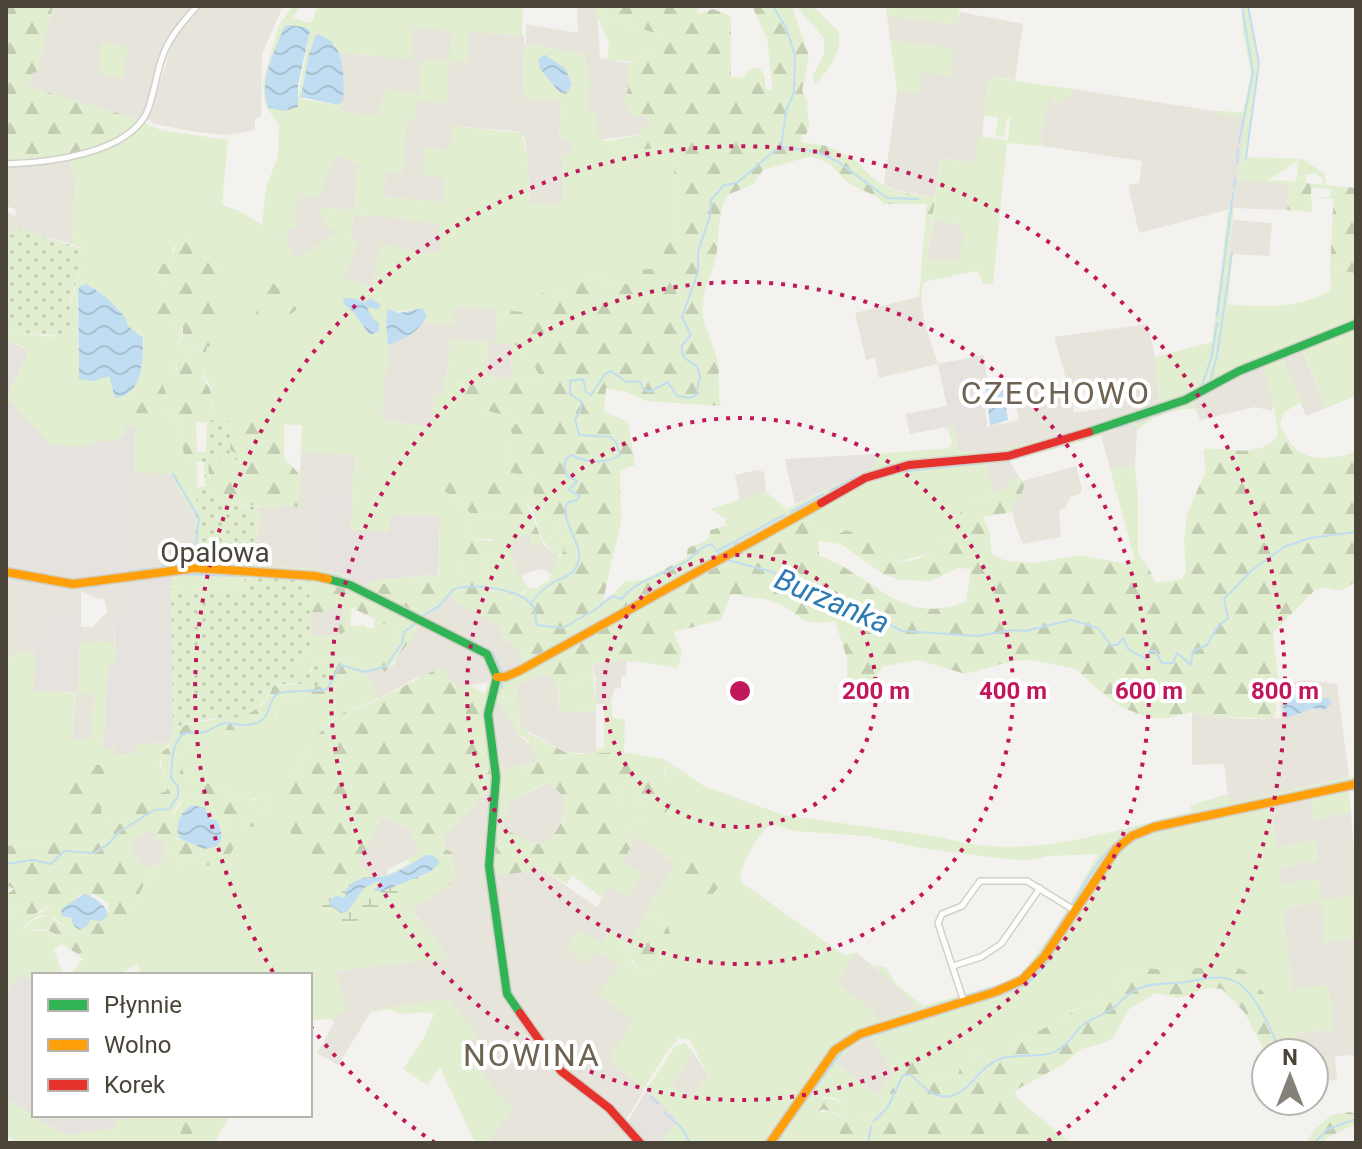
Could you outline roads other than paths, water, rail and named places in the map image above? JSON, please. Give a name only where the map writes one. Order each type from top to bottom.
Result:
[{"type":"street","points":[[6,164],[48,162],[72,157],[106,145],[138,125],[147,112],[166,49],[177,29],[197,6]]},
{"type":"street","points":[[640,1143],[609,1108],[565,1077],[507,994],[489,861],[496,777],[488,714],[497,677],[519,671],[873,474],[909,465],[1008,456],[1103,429],[1175,404],[1239,371],[1356,324]]},
{"type":"street","name":"Opalowa","points":[[6,572],[73,584],[188,568],[315,576],[350,585],[484,652],[493,662],[497,677]]},
{"type":"street","points":[[770,1143],[841,1045],[860,1034],[1003,989],[1027,977],[1044,957],[1117,848],[1140,832],[1356,784]]},
{"type":"street","points":[[964,1002],[938,923],[942,914],[962,906],[980,881],[1027,881],[1074,910]]},
{"type":"street","points":[[953,966],[981,957],[1001,944],[1040,888]]},
{"type":"water","points":[[284,27],[305,27],[310,31],[298,85],[298,107],[284,111],[269,108],[265,88],[272,56]]},
{"type":"water","points":[[316,34],[333,43],[341,60],[343,101],[338,105],[301,97]]},
{"type":"water","points":[[545,55],[565,68],[572,85],[566,94],[559,92],[539,67],[539,58]]},
{"type":"water","points":[[87,284],[106,297],[125,317],[128,326],[143,338],[140,376],[124,396],[115,398],[109,376],[94,381],[79,379],[78,291],[80,286]]},
{"type":"water","points":[[344,298],[364,303],[370,298],[381,305],[378,310],[367,309],[379,322],[379,331],[370,335],[343,303]]},
{"type":"water","points":[[423,308],[427,315],[420,326],[405,338],[388,345],[388,309],[399,313]]},
{"type":"water","points":[[1003,388],[1008,420],[990,426],[986,389]]},
{"type":"water","points":[[1288,692],[1309,699],[1329,698],[1331,704],[1324,710],[1313,708],[1287,718],[1282,705]]},
{"type":"water","points":[[192,805],[205,808],[210,819],[218,823],[221,838],[215,847],[204,849],[179,838],[180,819]]},
{"type":"water","points":[[426,855],[433,855],[440,862],[430,872],[381,892],[374,890],[380,883],[378,881],[364,888],[347,912],[341,913],[330,905],[329,901],[336,896],[345,898],[346,890],[356,881],[389,875]]},
{"type":"water","points":[[84,894],[99,902],[108,915],[102,921],[90,920],[80,930],[71,918],[62,916],[61,909]]},
{"type":"waterway","points":[[530,604],[547,587],[571,573],[579,561],[566,512],[567,503],[580,496],[569,490],[577,481],[567,476],[564,466],[566,459],[571,455],[589,461],[602,461],[620,455],[611,437],[579,435],[575,420],[581,409],[581,401],[570,394],[570,381],[583,379],[586,392],[591,395],[605,374],[611,371],[626,382],[640,381],[643,389],[649,392],[668,382],[677,396],[690,398],[696,395],[700,377],[697,366],[682,353],[682,345],[691,335],[682,317],[698,272],[698,251],[710,216],[711,200],[724,185],[737,183],[781,148],[786,111],[794,92],[795,55],[786,28],[773,6]]},
{"type":"waterway","points":[[1239,142],[1253,73],[1242,6]]},
{"type":"waterway","points":[[1246,158],[1259,63],[1248,6]]},
{"type":"waterway","points":[[782,147],[813,151],[837,161],[887,198],[918,199]]},
{"type":"waterway","points":[[1237,163],[1238,149]]},
{"type":"waterway","points":[[1234,188],[1235,178]]},
{"type":"waterway","points":[[1217,316],[1233,194]]},
{"type":"waterway","points":[[1210,382],[1217,356],[1232,253]]},
{"type":"waterway","points":[[1201,388],[1211,359],[1217,323]]},
{"type":"waterway","points":[[1156,415],[1218,387]]},
{"type":"waterway","points":[[1136,422],[1150,417]]},
{"type":"waterway","points":[[1117,428],[1129,424]]},
{"type":"waterway","points":[[1078,440],[1111,429]]},
{"type":"waterway","points":[[1012,459],[1065,444]]},
{"type":"waterway","points":[[1001,453],[1029,446]]},
{"type":"waterway","points":[[921,460],[956,457]]},
{"type":"waterway","points":[[898,472],[985,463]]},
{"type":"waterway","points":[[831,490],[891,465]]},
{"type":"waterway","points":[[173,474],[199,518],[194,563]]},
{"type":"waterway","points":[[791,512],[823,494]]},
{"type":"waterway","points":[[719,550],[784,515]]},
{"type":"waterway","name":"Burzanka","points":[[724,559],[816,588],[857,612],[902,631],[978,636],[1011,630],[1025,631],[1071,620],[1098,628],[1111,645],[1117,645],[1123,638],[1128,649],[1146,659],[1150,651],[1155,651],[1162,663],[1173,663],[1177,653],[1191,665],[1193,651],[1207,645],[1216,629],[1228,618],[1224,599],[1252,570],[1284,547],[1310,538],[1356,532]]},
{"type":"waterway","name":"Burzanka","points":[[421,617],[439,606],[454,589],[484,587],[519,595],[534,609],[537,625],[563,628],[612,596],[622,599],[634,587],[687,561],[704,547],[712,544],[719,554]]},
{"type":"waterway","points":[[162,565],[193,563],[218,566]]},
{"type":"waterway","points":[[224,566],[269,569]]},
{"type":"waterway","points":[[8,568],[18,571]]},
{"type":"waterway","points":[[128,572],[153,568]]},
{"type":"waterway","points":[[283,570],[301,572]]},
{"type":"waterway","points":[[112,575],[122,573]]},
{"type":"waterway","points":[[322,573],[364,588]]},
{"type":"waterway","points":[[177,574],[242,576]]},
{"type":"waterway","points":[[96,578],[107,575]]},
{"type":"waterway","points":[[155,577],[171,575]]},
{"type":"waterway","points":[[250,576],[298,579]]},
{"type":"waterway","points":[[6,577],[31,582]]},
{"type":"waterway","points":[[131,581],[147,578]]},
{"type":"waterway","points":[[302,579],[313,580]]},
{"type":"waterway","points":[[83,588],[103,585]]},
{"type":"waterway","points":[[373,592],[422,616]]},
{"type":"waterway","points":[[390,609],[409,619]]},
{"type":"waterway","name":"Burzanka","points":[[6,864],[33,860],[51,864],[64,851],[94,853],[119,832],[154,810],[169,809],[178,796],[178,786],[171,778],[172,760],[176,743],[183,734],[205,732],[225,723],[243,725],[261,721],[277,694],[327,689],[341,665],[364,672],[386,666],[402,643],[404,632],[417,622]]},
{"type":"waterway","points":[[469,639],[492,652],[502,672]]},
{"type":"waterway","points":[[496,746],[500,774],[498,799]]},
{"type":"waterway","points":[[1318,788],[1356,779]]},
{"type":"waterway","points":[[1264,800],[1309,790]]},
{"type":"waterway","points":[[1275,805],[1345,791]]},
{"type":"waterway","points":[[1245,811],[1267,807]]},
{"type":"waterway","points":[[877,1034],[1003,994],[1028,983],[1044,967],[1111,863],[1129,843],[1154,832],[1230,814]]},
{"type":"waterway","points":[[1072,905],[1097,864],[1116,843],[1142,827],[1159,822]]},
{"type":"waterway","points":[[493,860],[500,922]]},
{"type":"waterway","points":[[1035,962],[1069,910]]},
{"type":"waterway","points":[[873,1122],[888,1107],[903,1075],[910,1075],[934,1094],[945,1097],[954,1095],[999,1059],[1044,1055],[1058,1050],[1084,1024],[1112,1009],[1133,992],[1153,984],[1209,978],[1233,981],[1254,999],[1273,1037]]},
{"type":"waterway","points":[[509,985],[516,1002]]},
{"type":"waterway","points":[[886,1022],[1001,985]]},
{"type":"waterway","points":[[835,1046],[847,1036],[860,1031]]},
{"type":"waterway","points":[[856,1041],[870,1036]]},
{"type":"waterway","points":[[803,1104],[844,1049]]},
{"type":"waterway","points":[[816,1071],[830,1050]]},
{"type":"waterway","points":[[789,1108],[813,1075]]},
{"type":"waterway","points":[[651,1097],[659,1104]]},
{"type":"waterway","points":[[776,1143],[801,1107]]},
{"type":"waterway","points":[[771,1135],[787,1110]]},
{"type":"waterway","points":[[665,1113],[681,1127],[690,1143]]},
{"type":"waterway","points":[[1314,1143],[1328,1129],[1356,1119]]},
{"type":"waterway","points":[[868,1143],[871,1127]]},
{"type":"district","name":"CZECHOWO","points":[[1056,393]]},
{"type":"district","name":"NOWINA","points":[[532,1055]]}]
